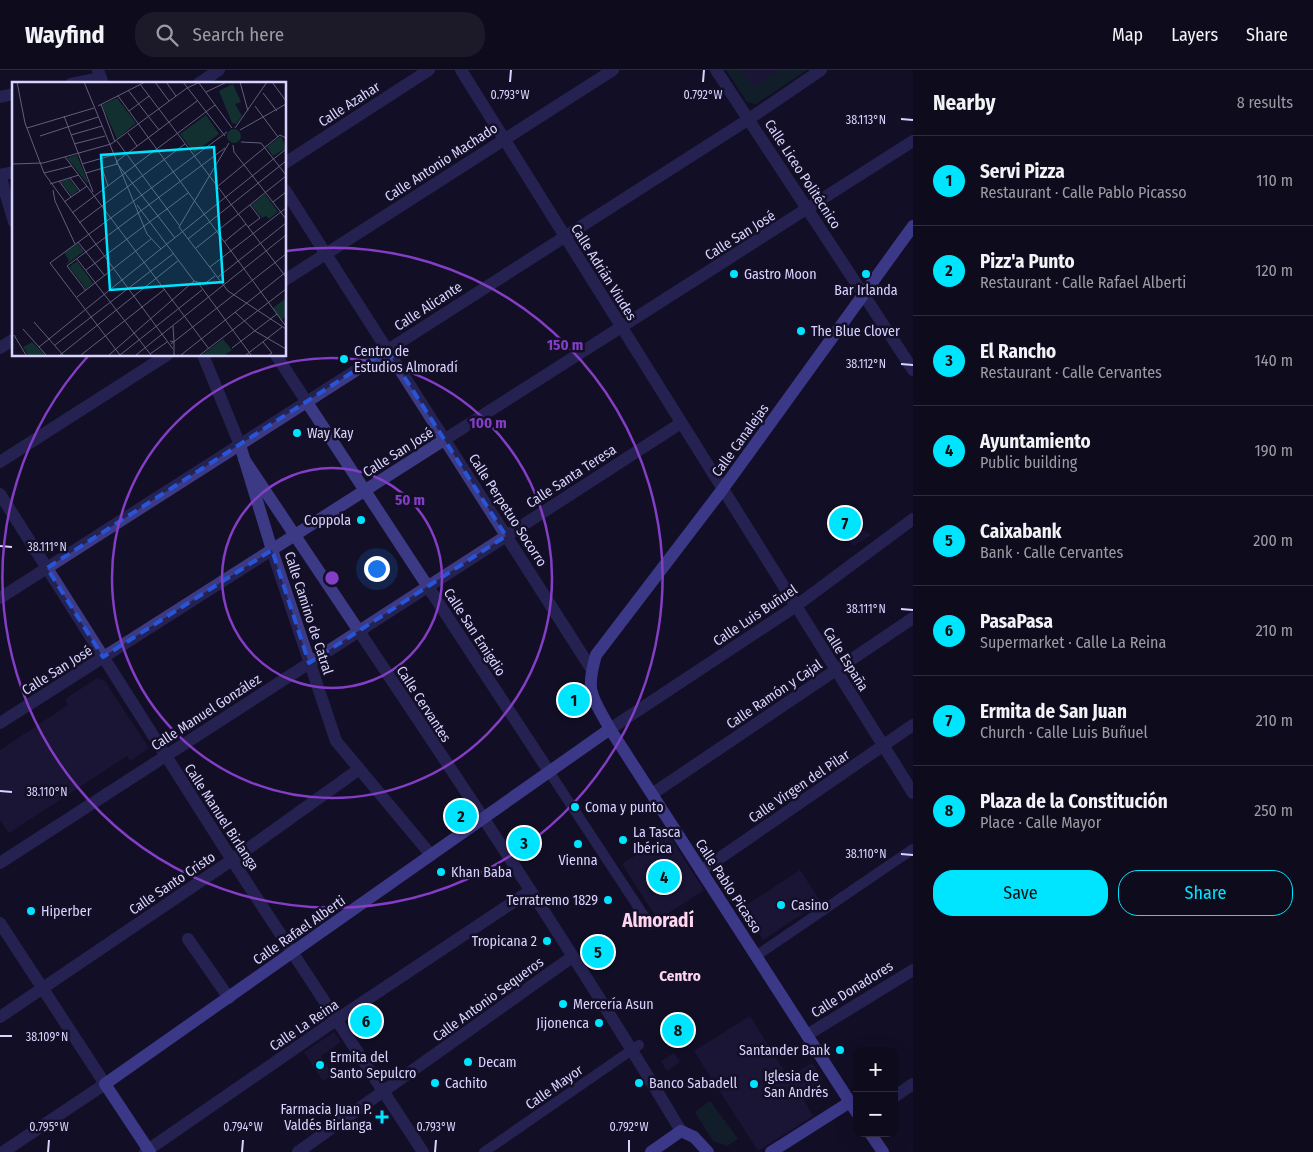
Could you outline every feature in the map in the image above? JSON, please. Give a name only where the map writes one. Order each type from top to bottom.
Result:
[{"type":"main road","name":"Calle Canalejas","points":[[592,670],[596,655],[722,490],[913,226]]},
{"type":"main road","name":"Calle Pablo Picasso","points":[[592,670],[589,686],[593,699],[610,729],[853,1107]]},
{"type":"main road","name":"Calle Rafael Alberti","points":[[105,1084],[293,954],[610,729]]},
{"type":"main road","points":[[105,1084],[148,1151]]},
{"type":"main road","points":[[770,1152],[850,1102]]},
{"type":"main road","points":[[651,1152],[682,1131],[694,1137],[708,1152]]},
{"type":"main road","points":[[873,1137],[883,1152]]},
{"type":"street","name":"Calle Azahar","points":[[286,162],[429,70]]},
{"type":"street","name":"Calle Adrián Viudes","points":[[461,70],[722,490]]},
{"type":"street","name":"Calle Antonio Machado","points":[[286,279],[612,70]]},
{"type":"street","name":"Calle Liceo Politécnico","points":[[716,70],[913,370]]},
{"type":"street","name":"Calle Alicante","points":[[0,598],[749,119],[821,70]]},
{"type":"street","points":[[202,82],[214,75]]},
{"type":"street","points":[[80,82],[101,77]]},
{"type":"street","name":"Calle San José","points":[[0,723],[622,328],[913,140]]},
{"type":"street","points":[[0,175],[12,215]]},
{"type":"street","name":"Calle Perpetuo Socorro","points":[[286,192],[592,670]]},
{"type":"street","points":[[0,348],[12,340]]},
{"type":"street","points":[[0,462],[165,356]]},
{"type":"street","name":"Calle Camino de Catral","points":[[203,356],[240,445],[272,550],[336,741],[358,770],[431,855]]},
{"type":"street","name":"Calle San Emigdio","points":[[277,356],[650,925]]},
{"type":"street","name":"Calle Santa Teresa","points":[[428,586],[681,423]]},
{"type":"street","name":"Calle Cervantes","points":[[244,459],[575,962],[636,1047],[682,1131]]},
{"type":"street","name":"Calle España","points":[[722,490],[913,793]]},
{"type":"street","name":"Calle Manuel Birlanga","points":[[0,494],[232,860],[423,1152]]},
{"type":"street","name":"Calle Luis Buñuel","points":[[610,729],[796,606],[913,519]]},
{"type":"street","name":"Calle Manuel González","points":[[0,863],[428,586]]},
{"type":"street","name":"Calle Ramón y Cajal","points":[[652,794],[913,618]]},
{"type":"street","name":"Calle Virgen del Pilar","points":[[701,871],[913,726]]},
{"type":"street","name":"Calle Santo Cristo","points":[[0,1017],[232,860],[358,770]]},
{"type":"street","points":[[756,956],[913,848]]},
{"type":"street","name":"Calle La Reina","points":[[148,1151],[336,1020],[530,891]]},
{"type":"street","points":[[0,922],[105,1084]]},
{"type":"street","points":[[188,939],[230,998]]},
{"type":"street","name":"Calle Antonio Sequeros","points":[[298,1152],[575,962]]},
{"type":"street","name":"Calle Donadores","points":[[807,1035],[913,970]]},
{"type":"street","name":"Calle Mayor","points":[[484,1152],[636,1047]]},
{"type":"street","name":"Calle Rafael Alberti","points":[[3,1152],[105,1084]]},
{"type":"street","points":[[898,1094],[913,1084]]},
{"type":"highlighted area","points":[[387,350],[506,536],[309,663],[272,550],[103,657],[47,568]]},
{"type":"green space","points":[[726,70],[807,70],[756,104],[747,102]]},
{"type":"green space","points":[[710,1101],[738,1139],[727,1146],[713,1141],[695,1112]]},
{"type":"building","points":[[742,70],[779,70],[753,87]]},
{"type":"building","points":[[830,511],[871,535],[853,546]]},
{"type":"building","points":[[97,678],[104,680],[149,748],[130,761],[127,756],[9,833],[0,820],[0,750],[68,705],[65,699]]},
{"type":"building","points":[[668,834],[704,890],[658,920],[622,864]]},
{"type":"building","name":"Casino","points":[[800,870],[821,902],[763,940],[742,908]]},
{"type":"building","name":"Iglesia de San Andrés","points":[[750,1016],[788,1077],[812,1063],[823,1080],[800,1094],[813,1116],[758,1151],[694,1051]]},
{"type":"building","name":"Ermita del Santo Sepulcro","points":[[334,1032],[341,1042],[321,1056],[333,1075],[323,1081],[304,1052]]},
{"type":"building","points":[[674,1053],[680,1062],[667,1071],[661,1061]]},
{"type":"place","name":"Gastro Moon","points":[[734,274]]},
{"type":"place","name":"Bar Irlanda","points":[[866,274]]},
{"type":"place","name":"The Blue Clover","points":[[801,331]]},
{"type":"place","name":"Centro de Estudios Almoradí","points":[[344,359]]},
{"type":"place","name":"Way Kay","points":[[297,433]]},
{"type":"place","name":"Coppola","points":[[361,520]]},
{"type":"place","name":"Ermita de San Juan","points":[[845,523]]},
{"type":"place","name":"Servi Pizza","points":[[574,700]]},
{"type":"place","name":"Coma y punto","points":[[575,807]]},
{"type":"place","name":"Pizz'a Punto","points":[[461,816]]},
{"type":"place","name":"La Tasca Ibérica","points":[[623,840]]},
{"type":"place","name":"El Rancho","points":[[524,843]]},
{"type":"place","name":"Vienna","points":[[578,844]]},
{"type":"place","name":"Khan Baba","points":[[441,872]]},
{"type":"place","name":"Ayuntamiento","points":[[664,877]]},
{"type":"place","name":"Terratremo 1829","points":[[608,900]]},
{"type":"place","name":"Casino","points":[[781,905]]},
{"type":"place","name":"Hiperber","points":[[31,911]]},
{"type":"place","name":"Tropicana 2","points":[[547,941]]},
{"type":"place","name":"Caixabank","points":[[598,952]]},
{"type":"place","name":"Mercería Asun","points":[[563,1004]]},
{"type":"place","name":"PasaPasa","points":[[366,1021]]},
{"type":"place","name":"Jijonenca","points":[[599,1023]]},
{"type":"place","name":"Plaza de la Constitución","points":[[678,1030]]},
{"type":"place","name":"Santander Bank","points":[[840,1050]]},
{"type":"place","name":"Decam","points":[[468,1062]]},
{"type":"place","name":"Ermita del Santo Sepulcro","points":[[320,1065]]},
{"type":"place","name":"Cachito","points":[[435,1083]]},
{"type":"place","name":"Banco Sabadell","points":[[639,1083]]},
{"type":"place","name":"Iglesia de San Andrés","points":[[754,1084]]},
{"type":"place","name":"Farmacia Juan P. Valdés Birlanga","points":[[382,1117]]},
{"type":"district","name":"Almoradí","points":[[658,920]]},
{"type":"district","name":"Centro","points":[[680,976]]}]
